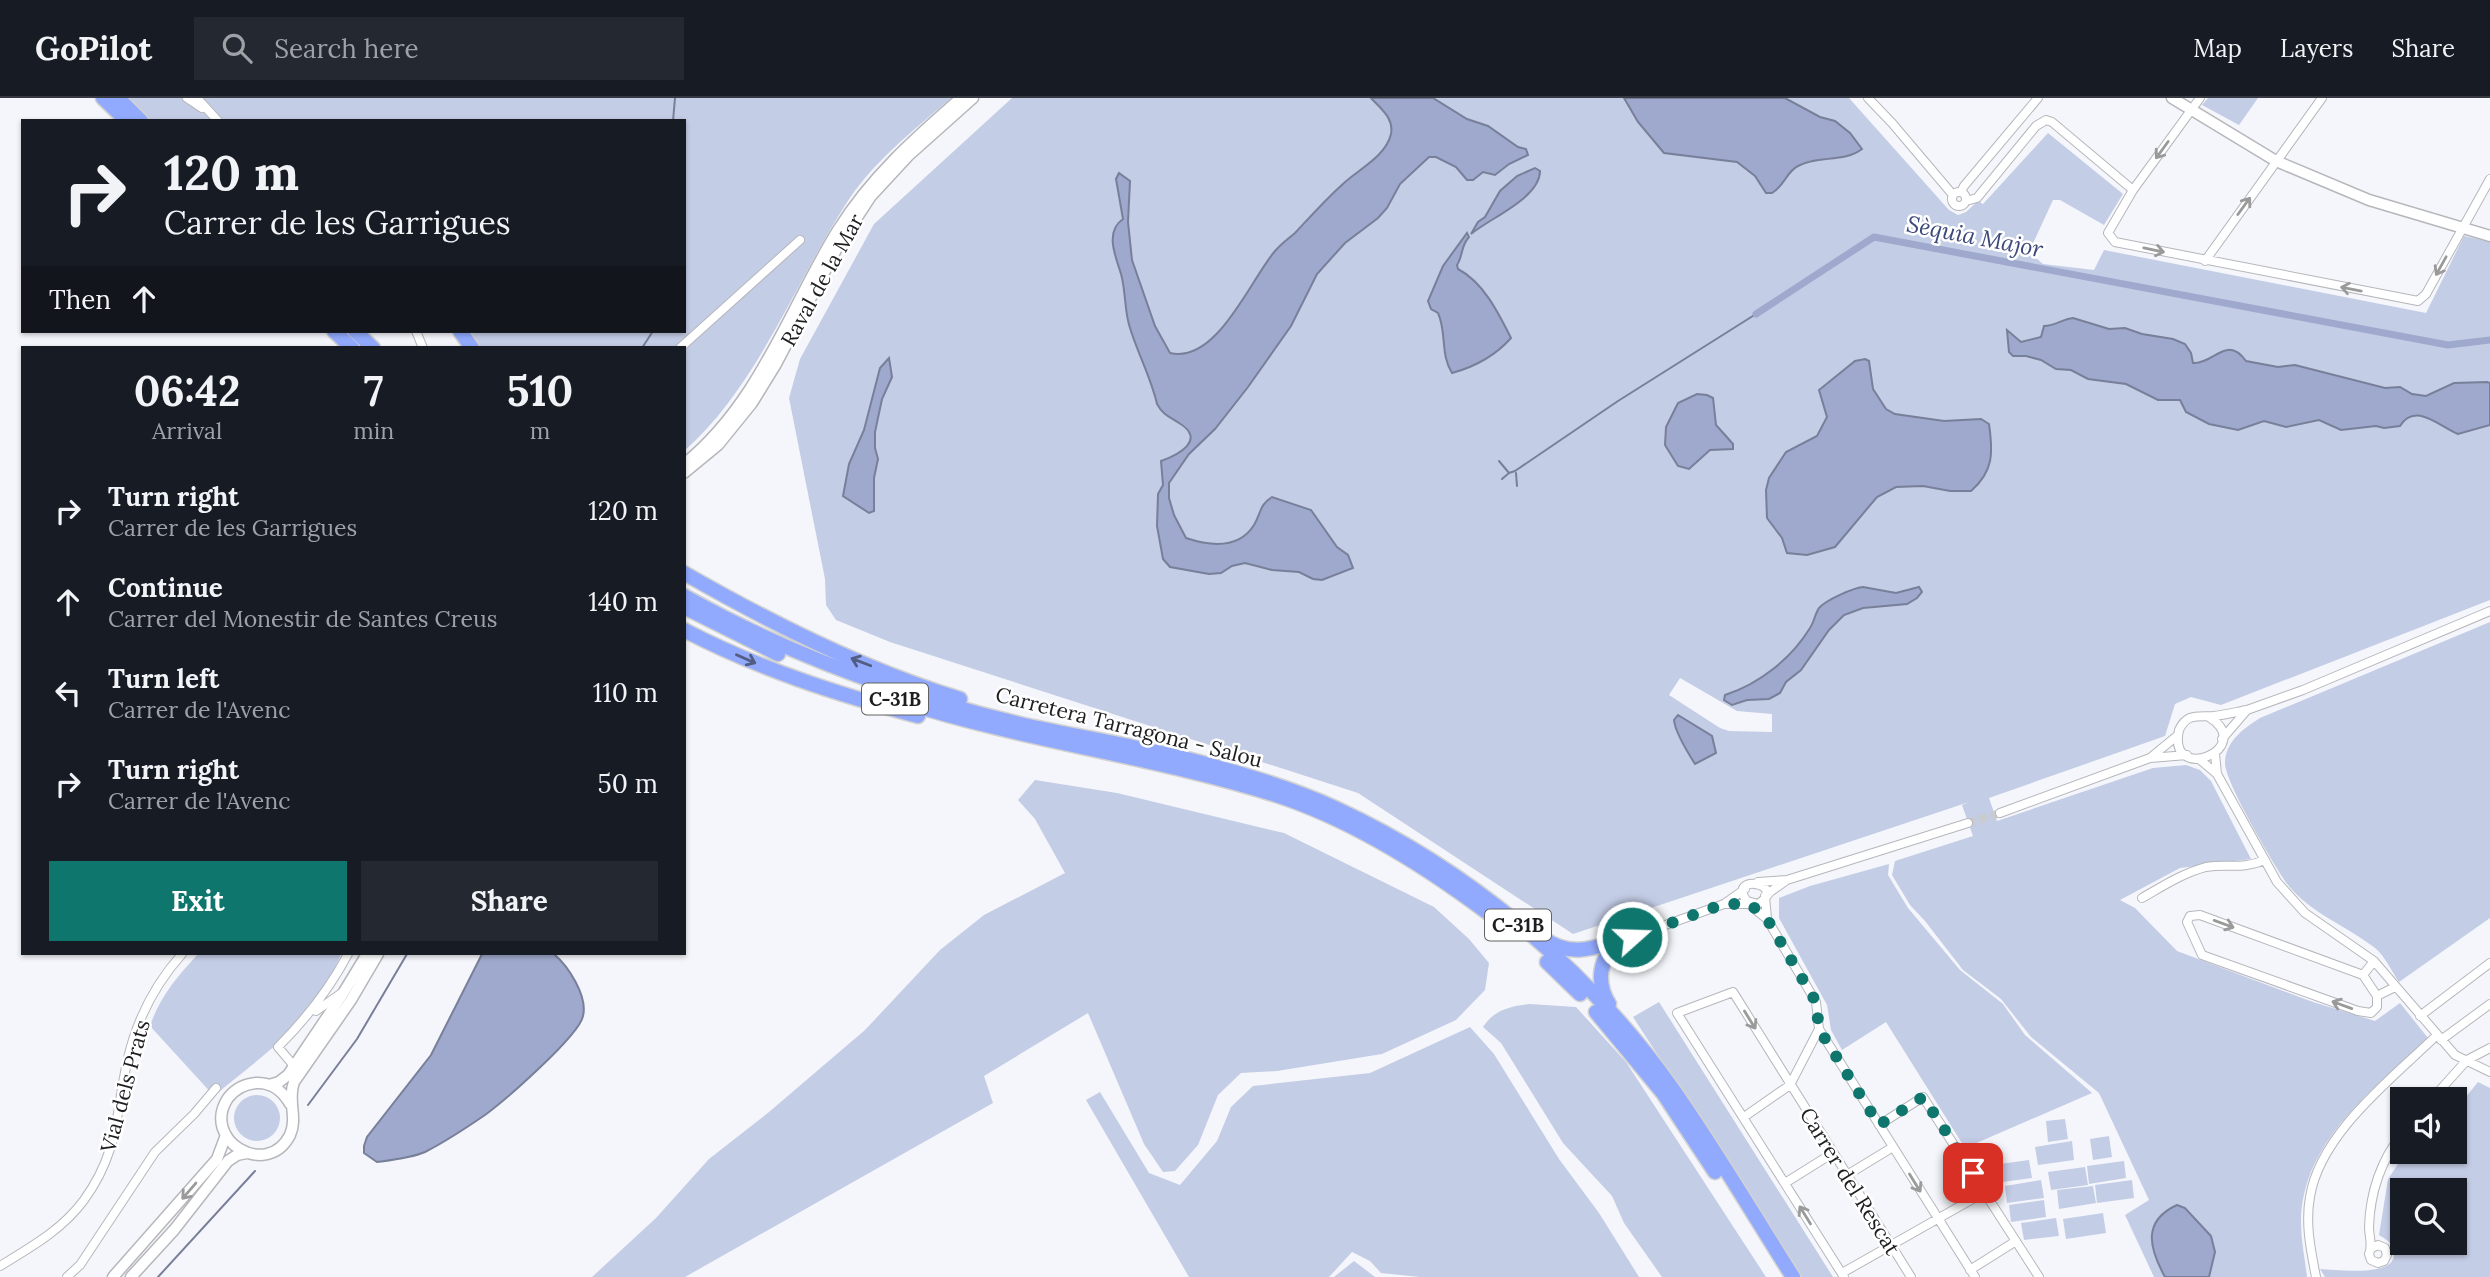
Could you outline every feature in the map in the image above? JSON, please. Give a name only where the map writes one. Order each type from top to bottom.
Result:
[{"type":"highway","points":[[103,98],[125,119]]},
{"type":"highway","points":[[118,98],[139,119]]},
{"type":"highway","points":[[329,333],[342,346]]},
{"type":"highway","points":[[336,333],[350,346]]},
{"type":"highway","points":[[350,333],[364,346]]},
{"type":"highway","points":[[357,333],[371,346]]},
{"type":"highway","points":[[686,574],[749,610],[849,657],[946,694],[1116,749]]},
{"type":"highway","name":"Carretera Tarragona - Salou","points":[[686,597],[777,643],[859,677],[934,701],[1279,796],[1330,817],[1399,852],[1445,881],[1496,919],[1584,998],[1663,1093],[1781,1277]]},
{"type":"highway","name":"Carretera Tarragona - Salou","points":[[686,608],[783,657],[856,686],[995,728],[1203,763],[1281,787],[1335,808],[1405,844],[1451,872],[1571,971],[1630,1034],[1672,1088],[1793,1277]]},
{"type":"highway","points":[[686,631],[778,673],[852,698],[1018,739],[1116,749]]},
{"type":"highway","points":[[1486,900],[1504,908],[1552,944],[1566,950],[1590,949],[1632,937]]},
{"type":"highway","points":[[1630,1034],[1604,995],[1600,982],[1604,962],[1610,951],[1632,937]]},
{"type":"street","points":[[187,98],[215,118]]},
{"type":"street","points":[[197,98],[215,118]]},
{"type":"street","name":"Raval de la Mar","points":[[686,462],[712,438],[752,387],[826,250],[865,192],[907,146],[961,98]]},
{"type":"street","name":"Raval de la Mar","points":[[686,471],[718,445],[752,403],[776,365],[837,248],[871,196],[908,156],[973,98]]},
{"type":"street","points":[[1868,98],[1957,194],[1965,195],[1963,206],[1956,206],[1952,202],[1957,194],[2038,98]]},
{"type":"street","points":[[2172,98],[2276,161],[2369,200],[2490,236]]},
{"type":"street","points":[[2200,98],[2133,190],[2108,233],[2115,242],[2418,301],[2426,294],[2490,179]]},
{"type":"street","points":[[2205,261],[2322,98]]},
{"type":"street","points":[[1966,201],[1977,198],[2036,126],[2044,120],[2052,122],[2133,190]]},
{"type":"street","points":[[682,346],[800,240]]},
{"type":"street","points":[[2490,611],[2303,690],[2247,710],[2189,718],[2181,724],[2178,735],[2180,747],[2187,755],[2199,760],[2217,774],[2277,883],[2305,913],[2374,961],[2455,1055],[2490,1072]]},
{"type":"street","points":[[2217,774],[2215,754],[2222,738],[2247,710]]},
{"type":"street","points":[[2209,717],[2218,723],[2222,738]]},
{"type":"street","points":[[2150,758],[2178,735]]},
{"type":"street","points":[[2199,760],[2215,754]]},
{"type":"street","points":[[2000,813],[2150,758],[2187,755]]},
{"type":"street","points":[[1632,937],[1724,904],[1749,884],[1787,880],[1968,823]]},
{"type":"street","points":[[2142,898],[2181,875],[2208,867],[2250,866],[2265,860]]},
{"type":"street","points":[[1724,904],[1751,903],[1765,898],[1787,880]]},
{"type":"street","points":[[1756,882],[1765,888],[1767,919]]},
{"type":"street","points":[[1745,889],[1744,896],[1767,919],[1816,1002],[1819,1029],[1973,1273],[2016,1241]]},
{"type":"street","points":[[2200,915],[2363,975],[2377,996],[2376,1007],[2371,1013],[2358,1011],[2202,955],[2188,922],[2190,916],[2200,915]]},
{"type":"street","name":"Vial dels Prats","points":[[0,1266],[53,1232],[83,1201],[97,1179],[113,1144],[134,1038],[160,982],[181,955]]},
{"type":"street","points":[[294,1066],[278,1047],[308,1017],[347,955]]},
{"type":"street","points":[[247,1153],[234,1146],[222,1124],[222,1112],[232,1094],[244,1085],[279,1082],[288,1076],[366,955]]},
{"type":"street","points":[[290,1104],[290,1092],[294,1082],[351,1000],[376,955]]},
{"type":"street","points":[[2363,975],[2374,961]]},
{"type":"street","points":[[2420,1016],[2490,963]]},
{"type":"street","points":[[2377,996],[2395,987]]},
{"type":"street","points":[[308,1017],[345,991]]},
{"type":"street","name":"Carrer del Rescat","points":[[1744,1117],[1677,1013],[1733,992],[1911,1277]]},
{"type":"street","points":[[2316,1277],[2308,1222],[2309,1197],[2316,1173],[2331,1144],[2350,1120],[2439,1037],[2490,1004]]},
{"type":"street","points":[[1819,1029],[1790,1084],[1744,1117],[1843,1275],[1985,1192]]},
{"type":"street","points":[[2443,1087],[2467,1060],[2490,1048]]},
{"type":"street","points":[[131,1277],[174,1230],[228,1161],[237,1155],[271,1152],[284,1143],[292,1128],[293,1112],[281,1092],[269,1084]]},
{"type":"street","points":[[67,1277],[80,1265],[155,1152],[216,1088]]},
{"type":"street","points":[[1879,1125],[1923,1097],[2039,1277]]},
{"type":"street","points":[[113,1277],[217,1159],[226,1135]]},
{"type":"street","points":[[1847,1175],[1893,1147]]},
{"type":"street","points":[[1785,1184],[1833,1153]]},
{"type":"street","points":[[2372,1248],[2369,1226],[2372,1198],[2382,1166],[2390,1153]]},
{"type":"shaded area","points":[[126,98],[951,98],[893,148],[855,191],[825,238],[753,367],[732,398],[686,449],[686,346],[478,346],[468,333],[686,333],[686,119],[146,119]]},
{"type":"shaded area","points":[[1012,98],[1849,98],[1949,210],[1958,215],[1966,212],[1978,201],[1983,204],[2048,133],[2123,194],[2104,225],[2060,200],[2053,200],[2029,252],[2043,264],[2094,270],[2104,250],[2426,313],[2464,236],[2490,242],[2490,600],[2221,705],[2191,697],[2175,704],[2165,736],[1989,798],[1997,821],[2153,768],[2186,765],[2200,770],[2211,781],[2251,859],[2180,868],[2120,900],[2135,908],[2177,951],[2313,1002],[2375,1021],[2400,1003],[2428,1038],[2344,1119],[2313,1167],[2304,1194],[2301,1223],[2307,1277],[2154,1277],[2125,1215],[2149,1200],[2099,1093],[2031,1037],[2001,999],[1963,970],[1910,905],[1892,875],[1895,861],[1973,836],[1962,805],[1969,802],[1573,934],[1358,793],[890,642],[836,620],[826,605],[825,579],[789,398],[800,359],[874,224]],"holes":[[[1680,678],[1737,711],[1772,714],[1772,732],[1729,731],[1720,728],[1669,695]]]},
{"type":"shaded area","points":[[1371,98],[1433,98],[1467,119],[1488,126],[1518,147],[1526,149],[1528,155],[1509,164],[1495,175],[1483,172],[1473,180],[1467,180],[1456,167],[1436,157],[1429,157],[1400,184],[1387,208],[1378,218],[1345,243],[1317,274],[1291,326],[1248,387],[1215,429],[1189,454],[1169,483],[1169,498],[1174,515],[1186,538],[1214,544],[1232,542],[1248,533],[1262,506],[1272,497],[1311,510],[1337,547],[1348,555],[1353,568],[1322,580],[1299,572],[1272,570],[1245,563],[1232,566],[1221,573],[1209,574],[1170,567],[1163,559],[1157,526],[1158,494],[1163,485],[1161,461],[1182,451],[1190,441],[1190,435],[1187,429],[1164,413],[1157,404],[1130,328],[1123,280],[1113,245],[1114,231],[1123,219],[1116,179],[1119,173],[1130,181],[1128,222],[1132,260],[1155,326],[1170,353],[1187,353],[1203,346],[1217,333],[1231,317],[1275,251],[1337,189],[1384,149],[1391,134],[1391,123]]},
{"type":"shaded area","points":[[1624,98],[1785,98],[1820,117],[1835,121],[1850,133],[1862,149],[1847,156],[1798,166],[1777,190],[1766,193],[1755,176],[1737,162],[1664,153],[1638,122]]},
{"type":"shaded area","points":[[2208,98],[2258,98],[2239,125],[2202,105]]},
{"type":"shaded area","points":[[1535,168],[1540,171],[1532,190],[1513,207],[1471,234],[1478,222],[1485,217],[1500,191],[1517,176]]},
{"type":"shaded area","points":[[1467,233],[1469,237],[1457,265],[1458,269],[1482,290],[1511,338],[1484,360],[1452,373],[1446,358],[1441,321],[1428,301],[1443,266]]},
{"type":"shaded area","points":[[2073,318],[2109,329],[2125,328],[2173,339],[2185,344],[2193,363],[2226,350],[2233,350],[2246,361],[2278,367],[2295,365],[2385,388],[2400,387],[2412,394],[2426,396],[2454,383],[2487,382],[2490,383],[2490,425],[2458,434],[2428,418],[2413,416],[2400,426],[2384,428],[2376,426],[2341,430],[2319,420],[2286,427],[2264,421],[2238,430],[2209,424],[2186,412],[2180,400],[2158,400],[2126,384],[2088,379],[2071,370],[2056,369],[2041,360],[2013,356],[2009,352],[2007,330],[2021,342],[2041,337],[2044,326]]},
{"type":"shaded area","points":[[889,358],[892,377],[882,399],[875,432],[878,459],[874,478],[874,511],[869,513],[843,496],[849,464],[864,430],[880,368]]},
{"type":"shaded area","points":[[1855,361],[1869,361],[1873,389],[1886,409],[1895,414],[1944,421],[1981,419],[1989,424],[1991,452],[1988,468],[1979,484],[1971,491],[1950,491],[1923,486],[1896,487],[1877,497],[1835,547],[1807,555],[1787,553],[1782,538],[1767,518],[1766,490],[1769,478],[1786,452],[1817,436],[1827,417],[1819,390]]},
{"type":"shaded area","points":[[1697,394],[1713,398],[1716,425],[1733,444],[1733,449],[1710,450],[1689,469],[1678,466],[1665,445],[1666,427],[1678,403]]},
{"type":"shaded area","points":[[1863,587],[1896,593],[1919,587],[1922,592],[1907,604],[1863,608],[1844,615],[1829,630],[1801,670],[1786,682],[1780,693],[1769,699],[1747,700],[1732,705],[1724,700],[1725,695],[1762,677],[1784,660],[1811,626],[1822,605]]},
{"type":"shaded area","points":[[2490,622],[2490,918],[2399,982],[2379,951],[2307,904],[2288,885],[2262,844],[2232,786],[2225,762],[2226,754],[2232,741],[2260,718]]},
{"type":"shaded area","points":[[1678,715],[1712,736],[1716,753],[1695,764],[1677,730],[1674,720]]},
{"type":"shaded area","points":[[1035,780],[1117,793],[1284,833],[1434,907],[1469,939],[1489,963],[1485,990],[1456,1020],[1382,1054],[1277,1071],[1241,1073],[1218,1095],[1198,1145],[1175,1171],[1163,1172],[1144,1144],[1088,1013],[984,1076],[993,1103],[685,1277],[592,1277],[656,1218],[709,1159],[865,1030],[940,950],[984,915],[1065,873],[1035,819],[1018,800]]},
{"type":"shaded area","points":[[1889,864],[1888,875],[1908,908],[1960,970],[2003,1004],[2025,1035],[2092,1093],[1965,1148],[1886,1022],[1842,1050],[1831,1030],[1827,1005],[1779,918],[1779,898],[1810,886]]},
{"type":"shaded area","points":[[197,955],[341,955],[323,991],[305,1016],[281,1041],[214,1096],[150,1026],[164,996]]},
{"type":"shaded area","points":[[481,955],[555,955],[571,974],[580,991],[584,1008],[578,1025],[540,1068],[508,1096],[478,1120],[425,1152],[377,1162],[364,1153],[367,1137],[431,1055]]},
{"type":"shaded area","points":[[1659,1002],[1833,1277],[1802,1277],[1633,1017]]},
{"type":"shaded area","points":[[1530,1004],[1576,1007],[1626,1062],[1766,1277],[1662,1277],[1624,1223],[1612,1196],[1563,1143],[1501,1043],[1483,1027],[1503,1010]]},
{"type":"shaded area","points":[[1470,1027],[1494,1054],[1559,1159],[1599,1213],[1639,1277],[1420,1277],[1381,1273],[1370,1261],[1352,1252],[1329,1277],[1189,1277],[1086,1100],[1100,1092],[1149,1173],[1180,1185],[1217,1141],[1231,1107],[1253,1086],[1370,1073]]},
{"type":"shaded area","points":[[2478,1082],[2490,1088],[2490,1277],[2325,1277],[2320,1269],[2375,1269],[2385,1267],[2394,1255],[2467,1255],[2467,1178],[2390,1178],[2390,1243],[2379,1235],[2388,1179],[2398,1164],[2467,1164],[2467,1096]]},
{"type":"shaded area","points":[[257,1095],[273,1102],[280,1118],[273,1134],[257,1141],[241,1134],[234,1118],[241,1102]]},
{"type":"shaded area","points":[[2065,1119],[2068,1139],[2048,1142],[2046,1121]]},
{"type":"shaded area","points":[[2109,1136],[2112,1157],[2093,1160],[2090,1139]]},
{"type":"shaded area","points":[[2072,1141],[2074,1160],[2038,1165],[2035,1147]]},
{"type":"shaded area","points":[[2029,1160],[2032,1178],[1995,1183],[1993,1165]]},
{"type":"shaded area","points":[[2124,1161],[2126,1178],[2089,1184],[2087,1166]]},
{"type":"shaded area","points":[[2085,1167],[2088,1185],[2051,1190],[2048,1172]]},
{"type":"shaded area","points":[[2041,1180],[2044,1198],[2007,1203],[2005,1186]]},
{"type":"shaded area","points":[[2132,1180],[2134,1198],[2097,1203],[2095,1185]]},
{"type":"shaded area","points":[[2093,1186],[2096,1203],[2059,1209],[2057,1190]]},
{"type":"shaded area","points":[[2044,1200],[2046,1217],[2011,1222],[2009,1205]]},
{"type":"shaded area","points":[[2177,1205],[2185,1208],[2211,1236],[2215,1252],[2209,1277],[2165,1277],[2159,1266],[2153,1246],[2154,1227],[2166,1211]]},
{"type":"shaded area","points":[[2103,1213],[2106,1233],[2066,1239],[2063,1219]]},
{"type":"shaded area","points":[[2056,1218],[2059,1236],[2024,1240],[2021,1223]]},
{"type":"shaded area","points":[[1354,1261],[1375,1277],[1334,1277]]},
{"type":"waterway","points":[[673,119],[675,98]]},
{"type":"waterway","name":"Sèquia Major","points":[[1756,314],[1874,237],[2448,345],[2490,340]]},
{"type":"waterway","name":"Sèquia Major","points":[[1499,461],[1509,473],[1515,471],[1618,401],[1756,314]]},
{"type":"waterway","points":[[643,346],[652,333]]},
{"type":"waterway","name":"Sèquia Major","points":[[1502,479],[1509,473]]},
{"type":"waterway","name":"Sèquia Major","points":[[1516,473],[1517,486]]},
{"type":"waterway","points":[[308,1105],[357,1039],[406,955]]},
{"type":"waterway","points":[[158,1277],[255,1171]]},
{"type":"tunnel","points":[[1968,823],[2000,813]]},
{"type":"route","points":[[1632,937],[1724,904],[1750,904],[1767,919],[1816,1002],[1819,1029],[1879,1125],[1923,1097],[1973,1173]]}]
